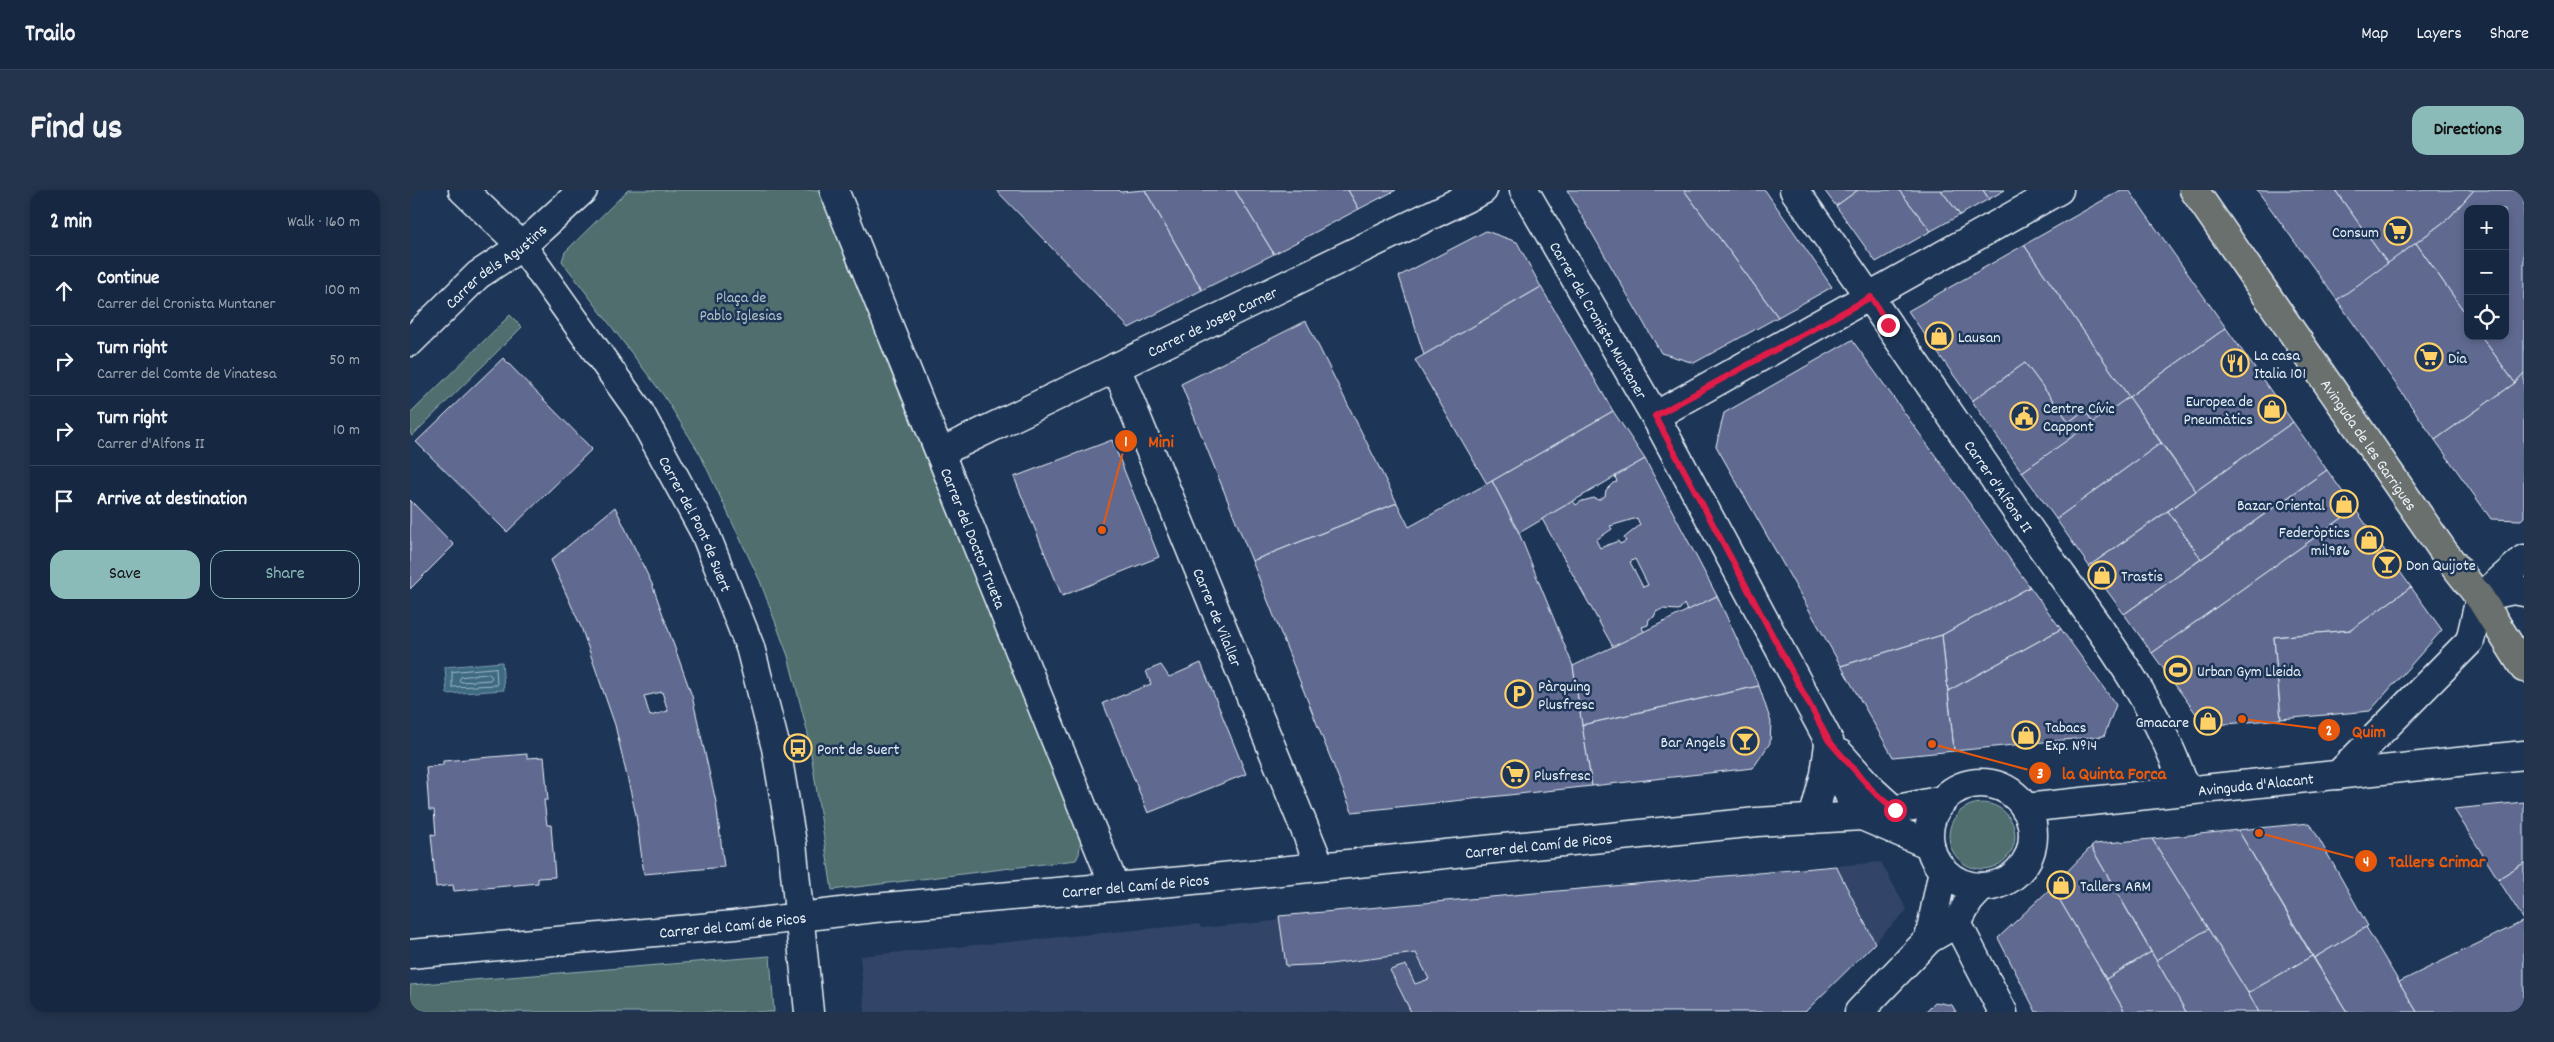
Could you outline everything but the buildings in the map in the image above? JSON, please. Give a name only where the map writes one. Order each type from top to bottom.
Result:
[{"type":"main road","name":"Avinguda de les Garrigues","points":[[2194,190],[2439,544],[2480,598],[2524,668]]},
{"type":"street","name":"Carrer del Pont de Suert","points":[[463,190],[522,246],[639,411],[705,533],[750,647],[776,748],[801,918],[810,1012]]},
{"type":"street","name":"Carrer dels Agustins","points":[[410,342],[478,275],[522,246],[583,190]]},
{"type":"street","name":"Carrer del Doctor Trueta","points":[[834,190],[1114,885]]},
{"type":"street","name":"Carrer de Josep Carner","points":[[941,452],[1483,190]]},
{"type":"street","name":"Carrer del Cronista Muntaner","points":[[1524,190],[1655,416],[1829,741],[1852,801],[1862,816]]},
{"type":"street","name":"Carrer d'Alfons II","points":[[1794,190],[1871,297],[2132,678],[2175,755],[2186,791]]},
{"type":"street","points":[[1655,416],[2060,190]]},
{"type":"street","name":"Carrer de Vilaller","points":[[1116,368],[1320,866]]},
{"type":"street","points":[[2480,598],[2524,559]]},
{"type":"street","points":[[2480,598],[2512,590],[2524,592]]},
{"type":"street","name":"Avinguda d'Alacant","points":[[2338,775],[2470,641],[2480,598]]},
{"type":"street","name":"Carrer del Cronista Muntaner","points":[[1829,741],[1873,791],[1895,810]]},
{"type":"street","points":[[1813,819],[1825,774],[1829,741]]},
{"type":"street","name":"Avinguda d'Alacant","points":[[2025,808],[2524,754]]},
{"type":"street","points":[[1986,783],[2002,787],[2015,796],[2025,808],[2031,820],[2032,847],[2027,860],[2008,880],[1982,887],[1967,885],[1954,879],[1942,870],[1930,845],[1931,821],[1943,800],[1956,790],[1970,785],[1986,783]]},
{"type":"street","name":"Carrer del Camí de Picos","points":[[410,954],[801,918],[874,908],[1114,885],[1813,819],[1862,816],[1943,800]]},
{"type":"street","name":"Carrer del Camí de Picos","points":[[1862,816],[1930,845]]},
{"type":"street","points":[[1929,939],[1942,870]]},
{"type":"street","points":[[1859,1012],[1929,939],[1957,923],[1969,901],[1982,887]]},
{"type":"street","points":[[1957,923],[2002,1012]]},
{"type":"shaded area","points":[[1881,862],[1907,910],[1805,1012],[865,1012],[860,956],[1199,924],[1201,928],[1275,921],[1279,916]]},
{"type":"green space","name":"Plaça de Pablo Iglesias","points":[[628,190],[821,190],[894,380],[1081,838],[1079,854],[1076,860],[832,890],[808,734],[788,656],[760,581],[700,454],[664,396],[562,261],[565,252]]},
{"type":"green space","points":[[510,315],[522,327],[412,436],[410,433],[410,414]]},
{"type":"green space","points":[[1982,803],[1995,805],[2010,818],[2013,823],[2015,836],[2013,849],[2000,864],[1995,867],[1982,869],[1969,867],[1954,854],[1951,849],[1949,836],[1951,823],[1964,808],[1969,805]]},
{"type":"green space","points":[[770,956],[774,1012],[410,1012],[410,985]]},
{"type":"water","points":[[502,662],[504,690],[447,694],[445,667]]},
{"type":"place","name":"Consum","points":[[2398,231]]},
{"type":"place","name":"Lausan","points":[[1939,336]]},
{"type":"place","name":"Dia","points":[[2429,357]]},
{"type":"place","name":"La casa Italia 101","points":[[2235,363]]},
{"type":"place","name":"Europea de Pneumàtics","points":[[2272,409]]},
{"type":"place","name":"Centre Cívic Cappont","points":[[2024,416]]},
{"type":"place","name":"Bazar Oriental","points":[[2344,504]]},
{"type":"place","name":"Mini","points":[[1102,530]]},
{"type":"place","name":"Federòptics mil986","points":[[2369,540]]},
{"type":"place","name":"Don Quijote","points":[[2387,564]]},
{"type":"place","name":"Trastis","points":[[2102,575]]},
{"type":"place","name":"Urban Gym Lleida","points":[[2178,670]]},
{"type":"place","name":"Pàrquing Plusfresc","points":[[1519,694]]},
{"type":"place","name":"Quim","points":[[2242,719]]},
{"type":"place","name":"Gmacare","points":[[2208,721]]},
{"type":"place","name":"Tabacs Exp. Nº14","points":[[2026,735]]},
{"type":"place","name":"Bar Angels","points":[[1745,741]]},
{"type":"place","name":"la Quinta Forca","points":[[1932,744]]},
{"type":"place","name":"Pont de Suert","points":[[798,748]]},
{"type":"place","name":"Plusfresc","points":[[1515,774]]},
{"type":"place","name":"Tallers Crimar","points":[[2259,833]]},
{"type":"place","name":"Tallers ARM","points":[[2061,885]]},
{"type":"route","points":[[1888,325],[1871,297],[1655,416],[1829,741],[1873,791],[1895,810]]}]
